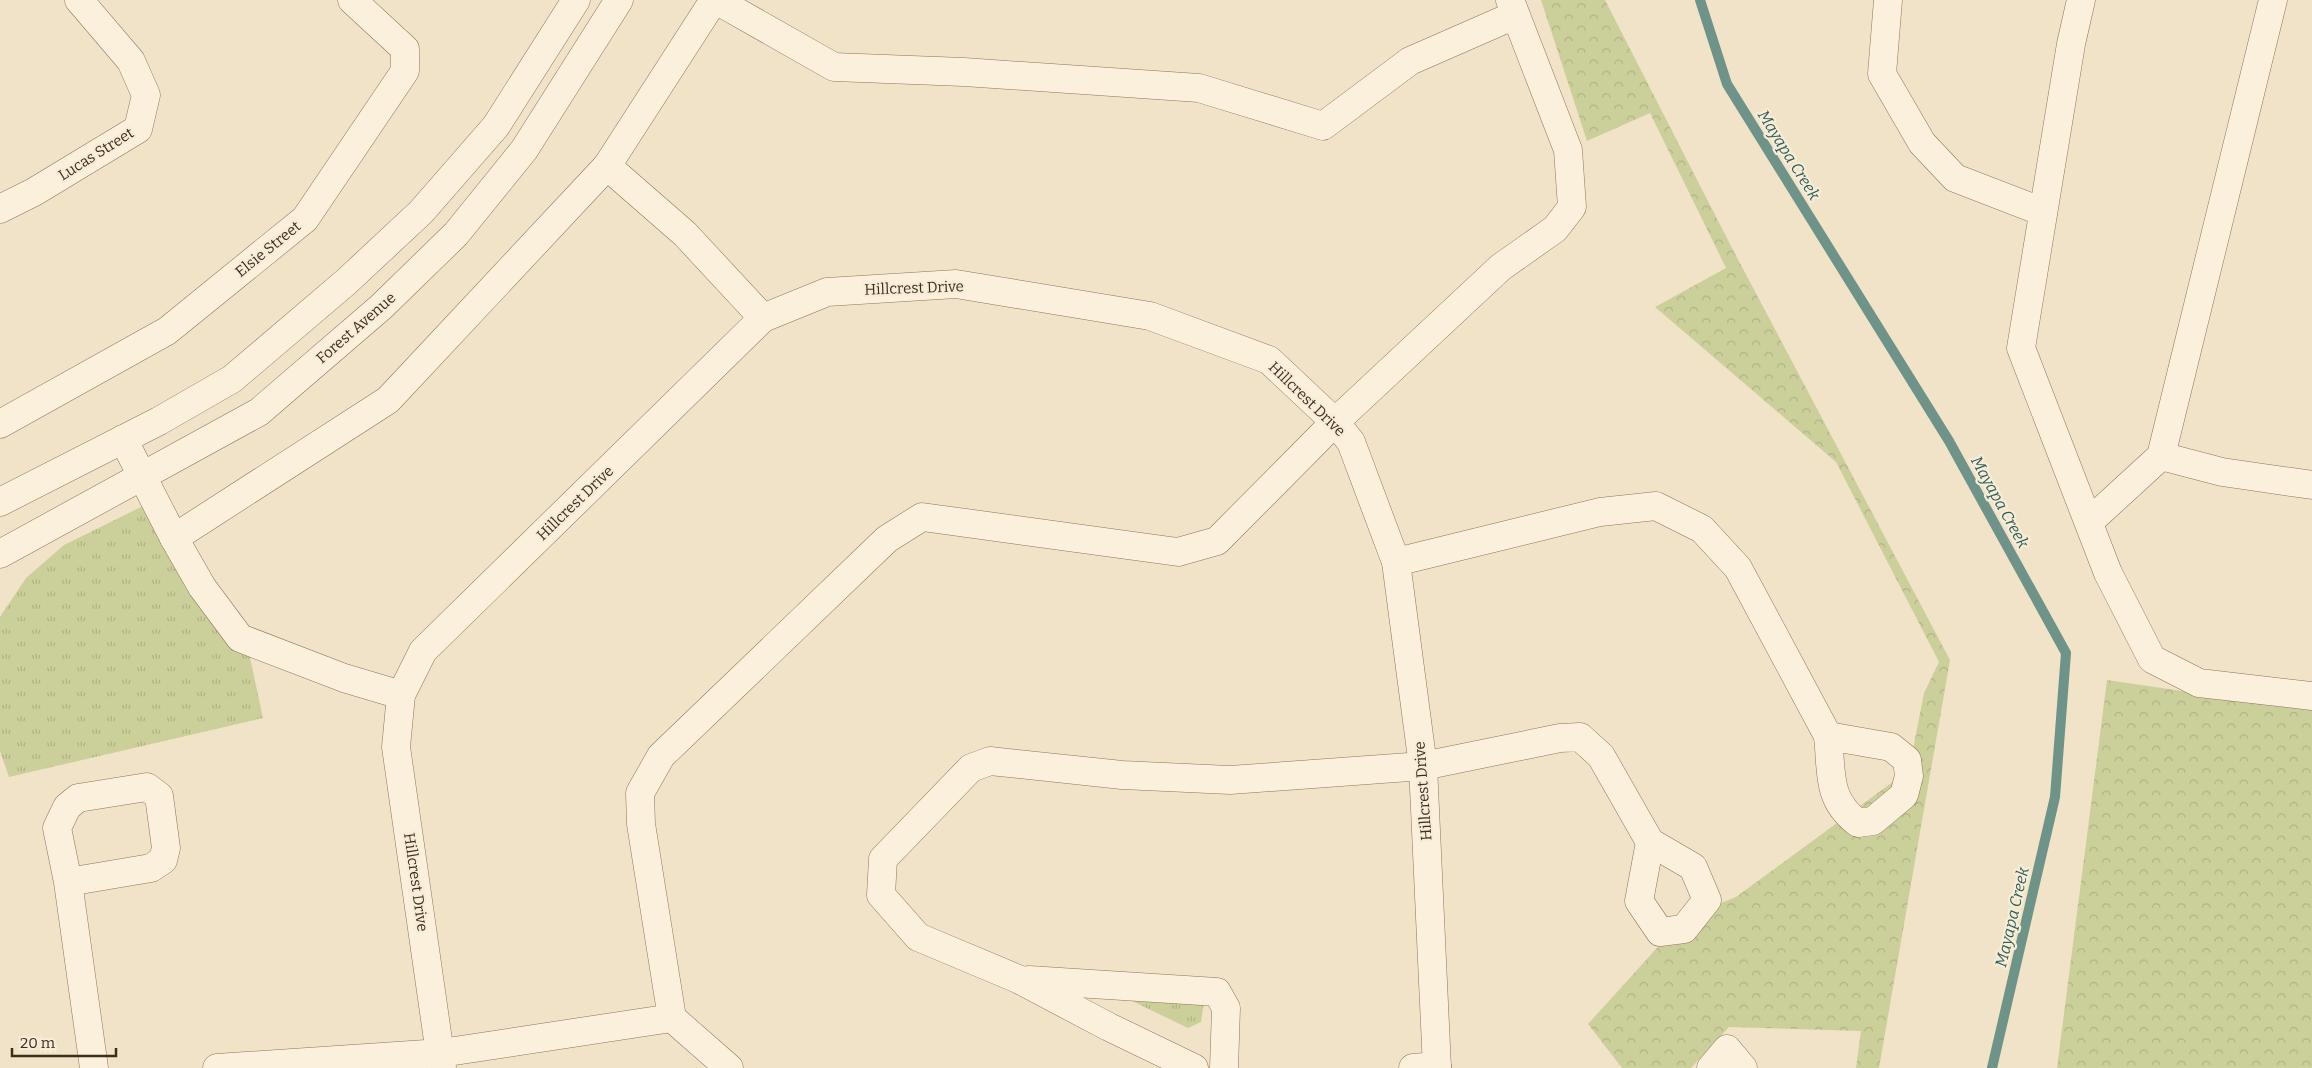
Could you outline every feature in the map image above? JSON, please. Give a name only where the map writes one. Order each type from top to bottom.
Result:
[{"type":"street","name":"Lucas Street","points":[[0,209],[34,192],[138,129],[146,95],[131,61],[78,0]]},
{"type":"street","name":"Elsie Street","points":[[0,424],[167,331],[305,219],[405,71],[405,49],[352,0]]},
{"type":"street","points":[[0,502],[123,439],[232,379],[346,282],[421,212],[496,126],[576,0]]},
{"type":"street","name":"Forest Avenue","points":[[0,554],[259,412],[382,307],[456,234],[524,150],[619,0]]},
{"type":"street","points":[[174,538],[388,400],[607,166],[715,0],[834,67],[964,72],[1199,88],[1323,126],[1410,61],[1513,8],[1568,150],[1572,207],[1555,229],[1501,267],[1335,422],[1217,541],[1178,552],[922,517],[887,539],[661,756],[640,793],[641,824],[672,1018],[729,1068]]},
{"type":"street","points":[[1888,0],[1882,74],[1922,144],[1955,178],[2043,212]]},
{"type":"street","points":[[2081,0],[2071,44],[2021,348],[2108,573],[2152,659],[2199,683],[2312,696]]},
{"type":"street","points":[[2089,522],[2161,456],[2273,0]]},
{"type":"street","points":[[607,166],[685,234],[763,318]]},
{"type":"street","name":"Hillcrest Drive","points":[[442,1060],[396,747],[401,695],[423,651],[763,318],[827,292],[956,284],[1150,316],[1269,360],[1335,422],[1351,442],[1396,562],[1423,766],[1429,1067]]},
{"type":"street","points":[[123,439],[141,477],[202,587],[240,638],[344,678],[401,695]]},
{"type":"street","points":[[2161,456],[2222,472],[2312,485]]},
{"type":"street","points":[[1396,562],[1600,512],[1656,506],[1702,530],[1738,568],[1828,736]]},
{"type":"street","points":[[1194,1068],[1109,1027],[1018,979],[918,937],[881,896],[883,859],[971,768],[990,761],[1122,775],[1230,780],[1423,766],[1560,738],[1580,737],[1601,756],[1650,842]]},
{"type":"street","points":[[68,882],[94,1068]]},
{"type":"street","points":[[1018,979],[1217,992],[1226,1008],[1224,1068]]},
{"type":"street","points":[[217,1068],[442,1060],[672,1018]]},
{"type":"street","points":[[1711,1068],[1727,1049],[1743,1068]]},
{"type":"green space","points":[[1541,0],[1605,0],[1732,248],[1950,660],[1879,1068],[1856,1068],[1861,1031],[1729,1027],[1691,1068],[1622,1068],[1588,1024],[1685,917],[1736,897],[1909,770],[1924,693],[1939,662],[1836,462],[1655,307],[1726,268],[1650,113],[1587,141]]},
{"type":"green space","points":[[145,505],[246,639],[263,718],[9,777],[0,751],[0,617],[26,578],[64,545]]},
{"type":"green space","points":[[2107,680],[2312,710],[2312,1068],[2057,1068]]},
{"type":"green space","points":[[1103,987],[1204,1002],[1201,1022],[1188,1028]]},
{"type":"waterway","name":"Mayapa Creek","points":[[1700,0],[1727,84],[1949,441],[2066,653],[2055,797],[1992,1068]]}]
